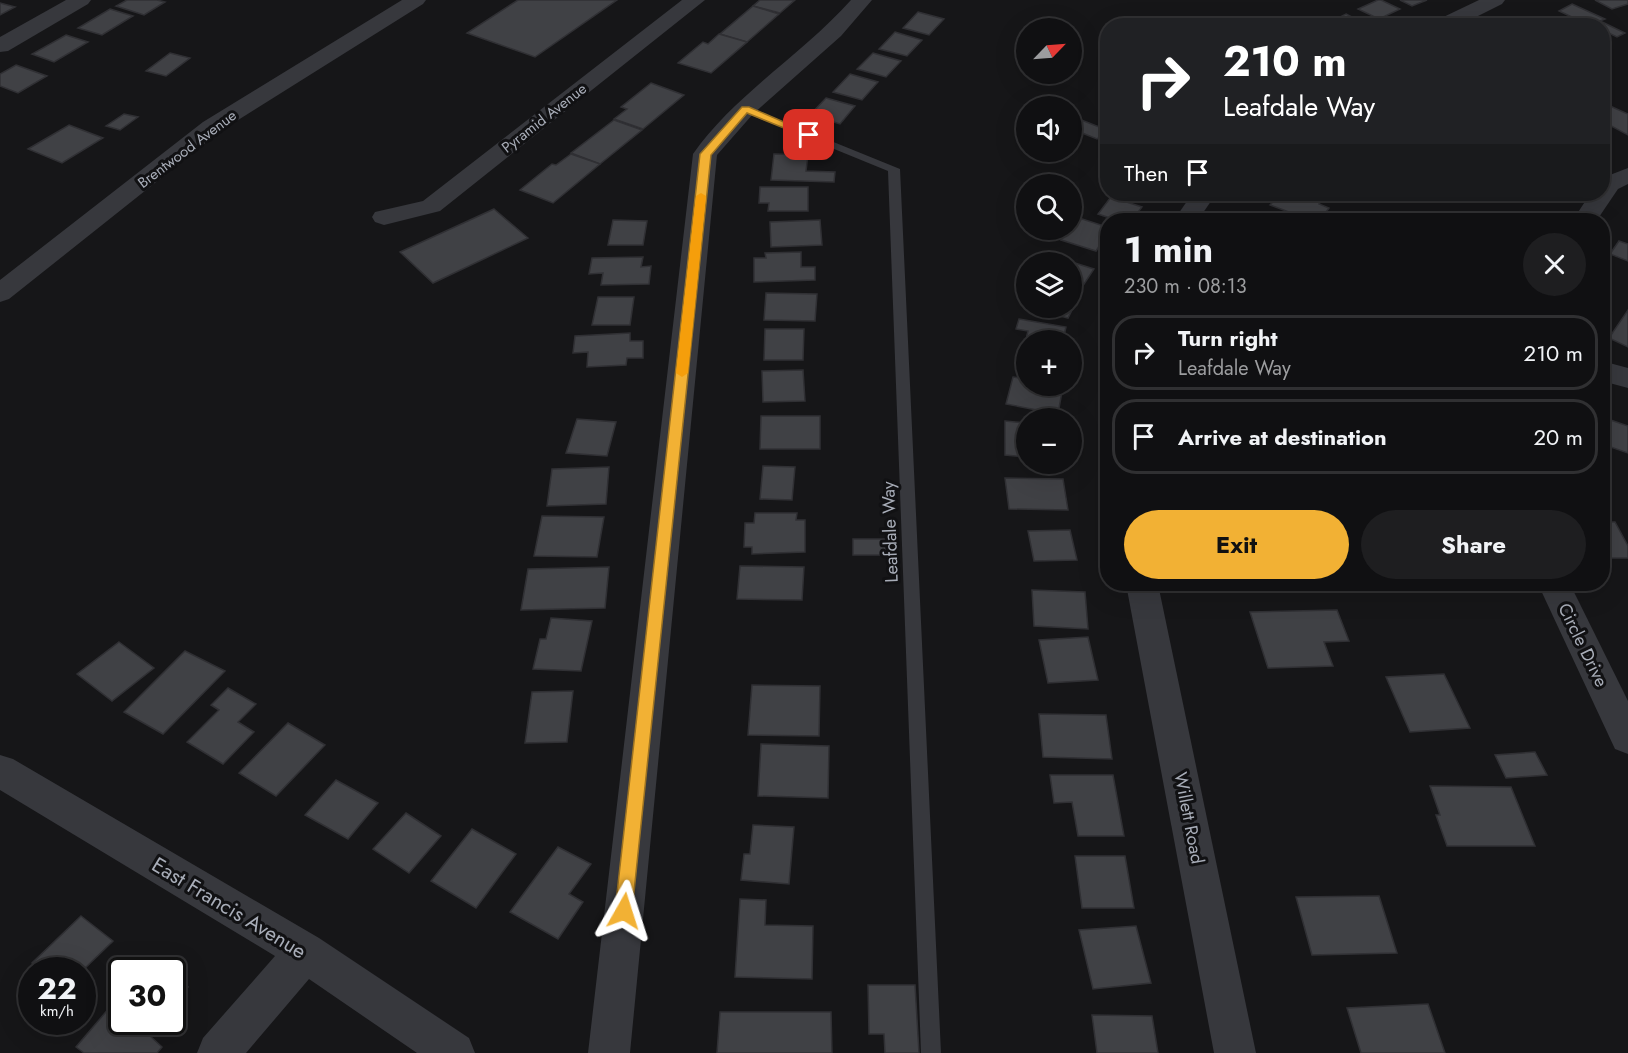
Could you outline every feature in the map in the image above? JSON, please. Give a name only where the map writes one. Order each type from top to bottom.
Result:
[{"type":"street","points":[[0,46],[81,0]]},
{"type":"street","name":"Brentwood Avenue","points":[[0,293],[211,127],[416,0]]},
{"type":"street","name":"Pyramid Avenue","points":[[384,217],[430,206],[695,0]]},
{"type":"street","points":[[609,1053],[705,154],[746,109],[834,32],[862,0]]},
{"type":"street","points":[[1457,18],[1495,0]]},
{"type":"street","points":[[1610,184],[1628,175]]},
{"type":"street","points":[[1610,372],[1628,378]]},
{"type":"street","name":"Willett Road","points":[[1143,591],[1235,1053]]},
{"type":"street","name":"Circle Drive","points":[[1557,591],[1628,738]]},
{"type":"street","name":"East Francis Avenue","points":[[0,771],[305,952],[454,1053]]},
{"type":"street","points":[[218,1053],[305,952]]},
{"type":"lane","name":"Leafdale Way","points":[[746,109],[894,169],[931,1053]]},
{"type":"building","points":[[127,0],[165,2],[144,15],[116,6]]},
{"type":"building","points":[[518,0],[617,0],[535,57],[467,33]]},
{"type":"building","points":[[760,0],[795,0],[780,13],[753,6]]},
{"type":"building","points":[[1381,0],[1400,9],[1377,18],[1358,9]]},
{"type":"building","points":[[1400,0],[1427,0],[1412,6]]},
{"type":"building","points":[[1595,0],[1628,0],[1628,4],[1612,9]]},
{"type":"building","points":[[0,3],[15,7],[0,15]]},
{"type":"building","points":[[1572,4],[1603,18],[1574,18],[1559,11]]},
{"type":"building","points":[[753,6],[779,14],[747,42],[720,34]]},
{"type":"building","points":[[110,9],[133,16],[102,35],[78,28]]},
{"type":"building","points":[[918,12],[944,19],[929,35],[903,28]]},
{"type":"building","points":[[1346,14],[1354,18],[1338,18]]},
{"type":"building","points":[[1610,26],[1625,33],[1617,37],[1610,34]]},
{"type":"building","points":[[895,32],[922,40],[907,56],[879,49]]},
{"type":"building","points":[[719,34],[747,42],[711,73],[678,63],[703,42],[708,44]]},
{"type":"building","points":[[66,35],[88,42],[54,62],[32,54]]},
{"type":"building","points":[[170,53],[190,58],[166,76],[146,71]]},
{"type":"building","points":[[873,53],[901,61],[886,77],[857,69]]},
{"type":"building","points":[[16,65],[47,76],[18,93],[0,86],[0,74]]},
{"type":"building","points":[[850,74],[878,82],[862,100],[833,92]]},
{"type":"building","points":[[651,83],[684,95],[643,129],[614,119],[627,109],[621,107]]},
{"type":"building","points":[[826,98],[855,106],[840,124],[810,115]]},
{"type":"building","points":[[1610,106],[1628,114],[1628,135],[1610,125]]},
{"type":"building","points":[[124,114],[138,117],[120,130],[106,126]]},
{"type":"building","points":[[614,120],[642,130],[600,164],[571,153]]},
{"type":"building","points":[[1082,120],[1100,127],[1100,136],[1097,139],[1082,133]]},
{"type":"building","points":[[69,125],[103,138],[62,163],[28,149]]},
{"type":"building","points":[[571,154],[600,164],[553,203],[520,190],[552,164],[556,165]]},
{"type":"building","points":[[774,154],[808,155],[806,171],[835,172],[834,182],[771,180]]},
{"type":"building","points":[[760,187],[808,187],[808,211],[768,211],[769,203],[759,203]]},
{"type":"building","points":[[1108,201],[1123,201],[1142,207],[1137,213],[1098,214]]},
{"type":"building","points":[[1274,201],[1321,201],[1319,204],[1329,208],[1325,213],[1292,213],[1270,205]]},
{"type":"building","points":[[494,209],[528,238],[433,283],[400,252]]},
{"type":"building","points":[[1082,219],[1100,225],[1100,245],[1096,251],[1061,240],[1082,240]]},
{"type":"building","points":[[613,220],[647,221],[643,245],[608,245]]},
{"type":"building","points":[[820,220],[822,245],[771,247],[770,222]]},
{"type":"building","points":[[1619,241],[1628,244],[1628,261],[1610,254]]},
{"type":"building","points":[[801,252],[801,267],[815,267],[815,280],[754,282],[754,258],[766,258],[765,253]]},
{"type":"building","points":[[643,257],[641,267],[651,266],[649,284],[601,285],[603,273],[589,274],[592,258]]},
{"type":"building","points":[[1082,265],[1094,269],[1084,284],[1082,283]]},
{"type":"building","points":[[766,293],[817,294],[815,321],[764,320]]},
{"type":"building","points":[[598,297],[634,297],[630,325],[592,325]]},
{"type":"building","points":[[1628,310],[1628,347],[1610,337]]},
{"type":"building","points":[[1019,319],[1066,327],[1065,330],[1016,329]]},
{"type":"building","points":[[765,329],[804,329],[803,360],[764,360]]},
{"type":"building","points":[[630,333],[630,341],[643,341],[643,358],[627,358],[626,365],[587,367],[588,352],[573,353],[575,336]]},
{"type":"building","points":[[803,370],[805,401],[763,402],[762,371]]},
{"type":"building","points":[[1013,377],[1016,377],[1016,396],[1061,396],[1059,408],[1027,408],[1006,404]]},
{"type":"building","points":[[761,416],[820,416],[820,449],[760,449]]},
{"type":"building","points":[[577,419],[616,422],[607,456],[566,453]]},
{"type":"building","points":[[1610,420],[1628,426],[1628,453],[1610,447]]},
{"type":"building","points":[[1005,421],[1016,422],[1016,456],[1005,455]]},
{"type":"building","points":[[763,466],[795,467],[792,500],[760,499]]},
{"type":"building","points":[[609,467],[606,504],[547,506],[552,469]]},
{"type":"building","points":[[1005,478],[1063,479],[1068,510],[1009,509]]},
{"type":"building","points":[[755,513],[797,513],[796,520],[805,520],[805,552],[752,554],[752,547],[744,547],[745,523],[754,523]]},
{"type":"building","points":[[542,516],[604,517],[597,557],[534,556]]},
{"type":"building","points":[[1610,522],[1615,522],[1628,546],[1628,558],[1610,558]]},
{"type":"building","points":[[1070,530],[1077,560],[1034,561],[1028,531]]},
{"type":"building","points":[[853,539],[886,539],[887,555],[853,555]]},
{"type":"building","points":[[740,566],[804,567],[802,600],[737,599]]},
{"type":"building","points":[[609,567],[605,608],[521,610],[528,569]]},
{"type":"building","points":[[1032,590],[1085,592],[1088,629],[1034,626]]},
{"type":"building","points":[[1337,610],[1349,641],[1324,642],[1333,666],[1268,668],[1250,612]]},
{"type":"building","points":[[551,618],[592,621],[581,671],[533,669],[540,639],[546,639]]},
{"type":"building","points":[[1088,637],[1098,680],[1048,683],[1039,640]]},
{"type":"building","points":[[119,642],[154,668],[112,701],[77,674]]},
{"type":"building","points":[[185,651],[225,671],[163,734],[124,712]]},
{"type":"building","points":[[1444,674],[1470,728],[1410,732],[1386,677]]},
{"type":"building","points":[[752,685],[820,686],[819,736],[748,735]]},
{"type":"building","points":[[228,688],[256,704],[238,722],[254,732],[223,764],[187,742],[219,710],[211,705]]},
{"type":"building","points":[[573,691],[567,742],[525,743],[532,692]]},
{"type":"building","points":[[1039,714],[1106,715],[1112,759],[1043,757]]},
{"type":"building","points":[[288,723],[325,745],[276,796],[239,773]]},
{"type":"building","points":[[761,744],[829,746],[828,798],[758,796]]},
{"type":"building","points":[[1535,752],[1547,775],[1506,778],[1495,755]]},
{"type":"building","points":[[1050,775],[1113,775],[1124,836],[1078,836],[1072,802],[1054,803]]},
{"type":"building","points":[[336,780],[378,803],[348,839],[305,815]]},
{"type":"building","points":[[1430,786],[1511,787],[1535,846],[1447,846],[1436,815],[1440,815]]},
{"type":"building","points":[[406,813],[441,836],[409,873],[373,849]]},
{"type":"building","points":[[753,825],[794,827],[789,884],[741,880],[744,854],[750,854]]},
{"type":"building","points":[[472,829],[516,854],[476,908],[431,881]]},
{"type":"building","points":[[558,847],[591,864],[569,894],[583,902],[558,939],[510,912]]},
{"type":"building","points":[[1075,856],[1125,856],[1134,908],[1082,908]]},
{"type":"building","points":[[1379,896],[1397,953],[1312,955],[1296,897]]},
{"type":"building","points":[[740,899],[766,900],[765,925],[813,926],[812,979],[735,977]]},
{"type":"building","points":[[81,916],[113,941],[96,957],[38,957]]},
{"type":"building","points":[[1136,926],[1151,983],[1093,989],[1079,930]]},
{"type":"building","points":[[868,985],[915,985],[919,1053],[885,1053],[884,1034],[869,1034]]},
{"type":"building","points":[[1428,1004],[1445,1053],[1361,1053],[1347,1008]]},
{"type":"building","points":[[108,1009],[108,1035],[149,1035],[162,1047],[157,1053],[84,1053],[76,1047],[86,1035],[96,1035],[96,1024]]},
{"type":"building","points":[[720,1012],[831,1012],[832,1053],[717,1053]]},
{"type":"building","points":[[1092,1015],[1152,1016],[1158,1053],[1097,1053]]},
{"type":"slow traffic","points":[[682,373],[701,196]]},
{"type":"route","points":[[624,911],[705,154],[746,109],[809,135]]}]
